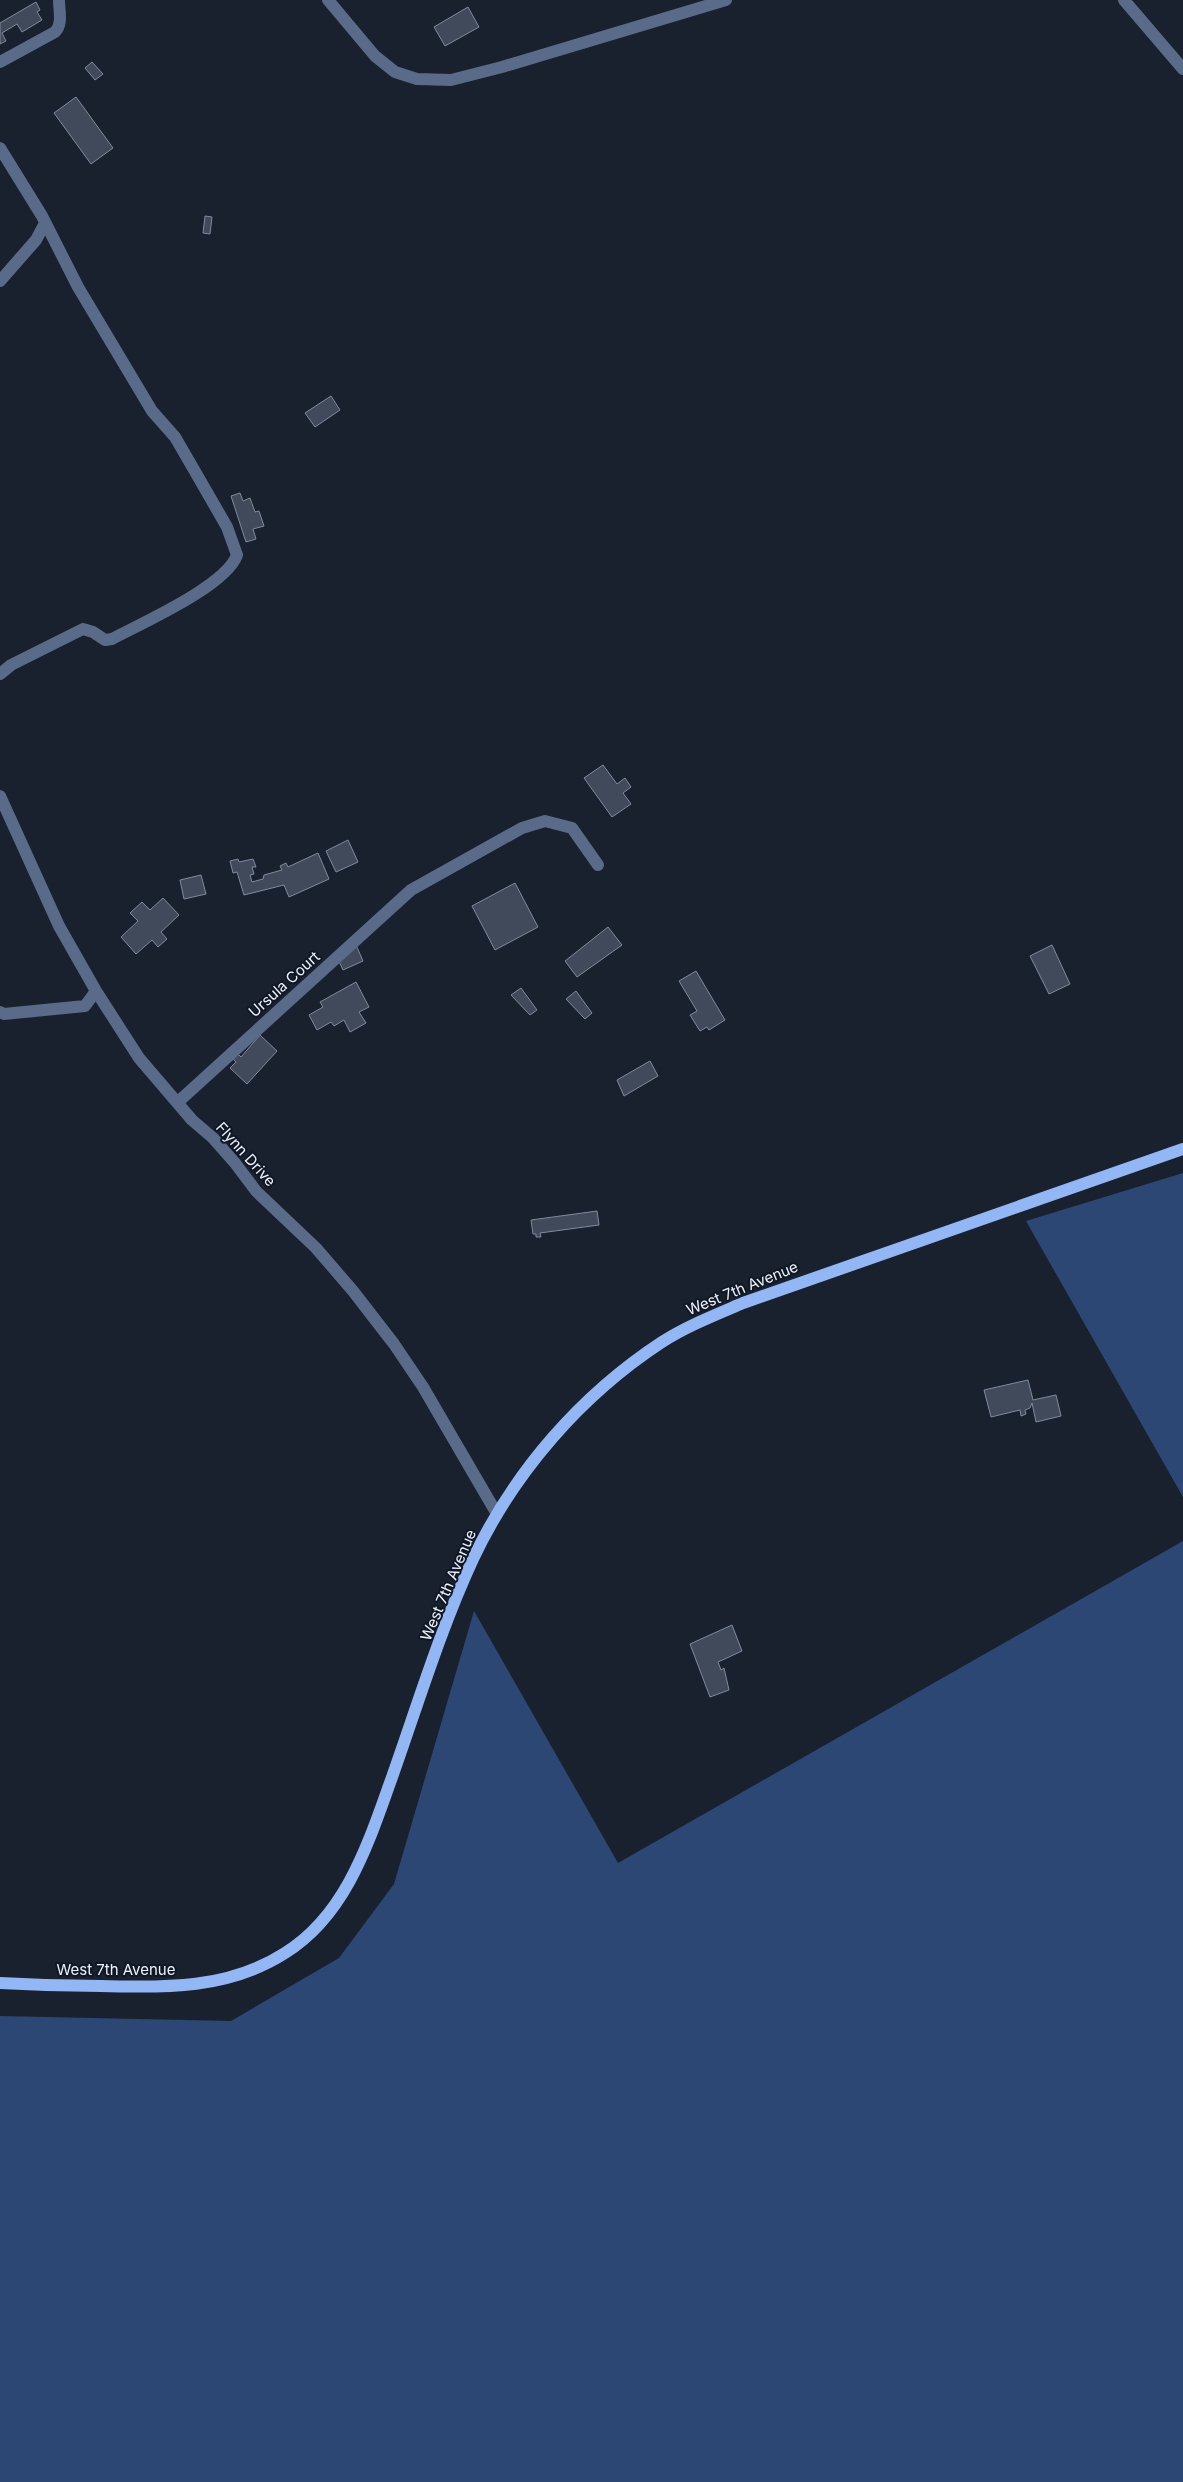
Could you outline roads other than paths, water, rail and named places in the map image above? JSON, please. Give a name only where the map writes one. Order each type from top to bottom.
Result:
[{"type":"main road","name":"West 7th Avenue","points":[[0,1983],[158,1988],[206,1983],[262,1965],[285,1954],[308,1937],[327,1916],[354,1874],[375,1823],[457,1596],[473,1558],[497,1514],[538,1455],[564,1424],[595,1393],[664,1340],[703,1320],[792,1285],[1183,1149]]},
{"type":"street","points":[[0,62],[59,28],[59,0]]},
{"type":"street","points":[[328,0],[375,56],[395,72],[417,79],[451,80],[502,67],[726,0]]},
{"type":"street","points":[[1124,0],[1183,69]]},
{"type":"street","points":[[0,148],[45,223],[78,286],[152,411],[175,437],[194,469],[227,527],[237,555],[229,570],[211,583],[173,607],[112,639],[105,640],[93,632],[83,629],[11,665],[0,674]]},
{"type":"street","points":[[0,281],[36,240],[45,223]]},
{"type":"street","name":"Flynn Drive","points":[[0,796],[58,926],[96,991],[139,1058],[192,1120],[235,1163],[256,1191],[316,1248],[354,1291],[394,1344],[423,1387],[497,1514]]},
{"type":"street","name":"Ursula Court","points":[[178,1102],[411,890],[483,848],[522,828],[544,821],[572,828],[598,865]]},
{"type":"street","points":[[0,1012],[4,1014],[49,1011],[85,1006],[96,991]]}]
